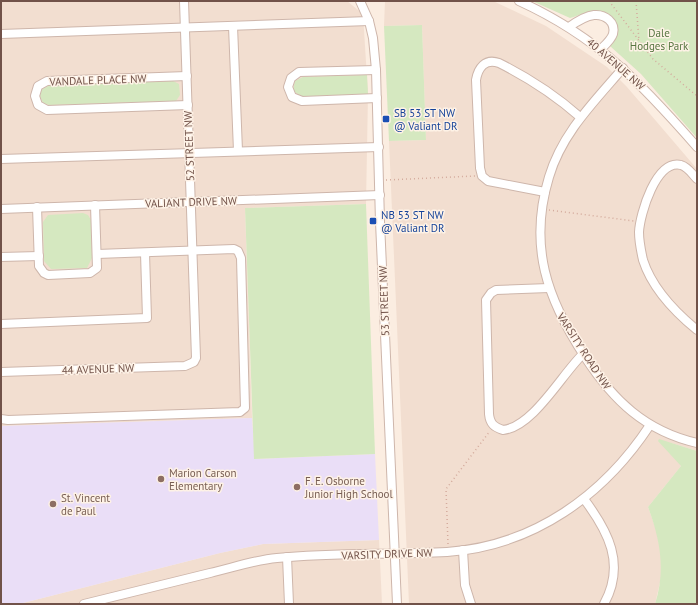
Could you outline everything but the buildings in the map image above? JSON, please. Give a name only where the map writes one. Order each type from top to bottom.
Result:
[{"type":"street","name":"52 STREET NW","points":[[184,1],[196,352],[194,362]]},
{"type":"street","name":"53 STREET NW","points":[[360,1],[369,21],[373,38],[376,70],[397,604]]},
{"type":"street","name":"40 AVENUE NW","points":[[519,1],[568,27],[601,49],[646,90],[697,147]]},
{"type":"street","points":[[568,27],[593,15],[600,15],[608,18],[613,24],[613,34],[601,49]]},
{"type":"street","points":[[1,34],[369,21]]},
{"type":"street","points":[[233,26],[238,151]]},
{"type":"street","points":[[545,192],[490,181],[482,176],[480,168],[476,80],[480,67],[486,62],[494,61],[499,63],[530,79],[550,92],[580,117]]},
{"type":"street","name":"VARSITY ROAD NW","points":[[623,68],[580,117],[556,158],[545,192],[542,209],[541,248],[549,288],[560,316],[583,354],[607,389],[629,410],[650,424],[676,437],[697,443]]},
{"type":"street","points":[[376,70],[299,72],[291,78],[288,87],[292,97],[302,101],[377,98]]},
{"type":"street","name":"VANDALE PLACE NW","points":[[187,76],[47,81],[38,86],[35,96],[38,105],[47,110],[188,105]]},
{"type":"street","points":[[1,160],[379,147]]},
{"type":"street","points":[[697,179],[682,166],[675,165],[668,168],[649,192],[640,222],[640,241],[648,271],[672,308],[697,330]]},
{"type":"street","name":"VALIANT DRIVE NW","points":[[1,209],[380,196]]},
{"type":"street","points":[[37,207],[40,269],[48,275],[90,273],[94,271],[98,264],[95,205]]},
{"type":"street","points":[[1,419],[8,420],[243,410],[246,404],[240,254],[234,249],[97,254]]},
{"type":"street","points":[[1,324],[147,318],[145,253]]},
{"type":"street","points":[[1,257],[39,256]]},
{"type":"street","points":[[549,288],[496,290],[491,293],[486,300],[489,414],[491,423],[494,427],[508,430],[527,418],[546,400],[570,366],[583,354]]},
{"type":"street","name":"44 AVENUE NW","points":[[1,372],[185,366],[194,362]]},
{"type":"street","name":"VARSITY DRIVE NW","points":[[84,604],[265,560],[287,557],[448,552],[499,542],[525,533],[565,513],[584,499],[620,466],[650,424]]},
{"type":"street","points":[[584,499],[605,529],[612,551],[612,579],[604,604]]},
{"type":"street","points":[[463,550],[465,585],[471,604]]},
{"type":"street","points":[[287,557],[289,604]]},
{"type":"path","points":[[609,1],[619,13],[639,44],[653,60],[697,96]]},
{"type":"path","points":[[636,1],[639,44]]},
{"type":"path","points":[[380,180],[482,176]]},
{"type":"path","points":[[542,209],[640,222]]},
{"type":"path","points":[[448,552],[446,489],[494,427]]},
{"type":"shaded area","points":[[1,1],[347,1],[363,14],[368,94],[366,204],[245,208],[252,418],[1,426]]},
{"type":"shaded area","points":[[385,1],[493,1],[546,26],[607,67],[627,87],[697,169],[697,451],[671,443],[681,466],[648,507],[657,532],[661,555],[661,578],[655,604],[409,604],[389,141],[426,140],[422,25],[384,26]]},
{"type":"shaded area","points":[[252,418],[255,459],[375,454],[379,540],[263,544],[220,553],[19,604],[1,604],[1,426]]},
{"type":"shaded area","points":[[379,540],[382,604],[19,604],[220,553],[263,544]]},
{"type":"green space","name":"Dale Hodges Park","points":[[532,1],[697,1],[697,138],[641,74],[610,46],[614,40],[617,29],[614,18],[610,14],[594,11],[570,18]]},
{"type":"green space","points":[[422,25],[426,140],[389,141],[384,26]]},
{"type":"green space","points":[[367,75],[368,94],[303,97],[293,91],[295,81],[303,77]]},
{"type":"green space","points":[[173,81],[179,84],[180,95],[176,101],[49,105],[43,103],[40,96],[41,90],[48,86]]},
{"type":"green space","points":[[366,204],[375,454],[254,459],[245,208]]},
{"type":"green space","points":[[83,213],[88,215],[91,220],[92,258],[87,268],[51,269],[44,261],[43,222],[48,215]]},
{"type":"green space","points":[[659,439],[697,451],[697,604],[655,604],[661,567],[656,531],[648,507],[681,466],[658,441]]},
{"type":"place","name":"SB 53 ST NW @ Valiant DR","points":[[386,119]]},
{"type":"place","name":"NB 53 ST NW @ Valiant DR","points":[[373,221]]},
{"type":"place","name":"Marion Carson Elementary","points":[[161,479]]},
{"type":"place","name":"F. E. Osborne Junior High School","points":[[297,487]]},
{"type":"place","name":"St. Vincent de Paul","points":[[53,504]]}]
